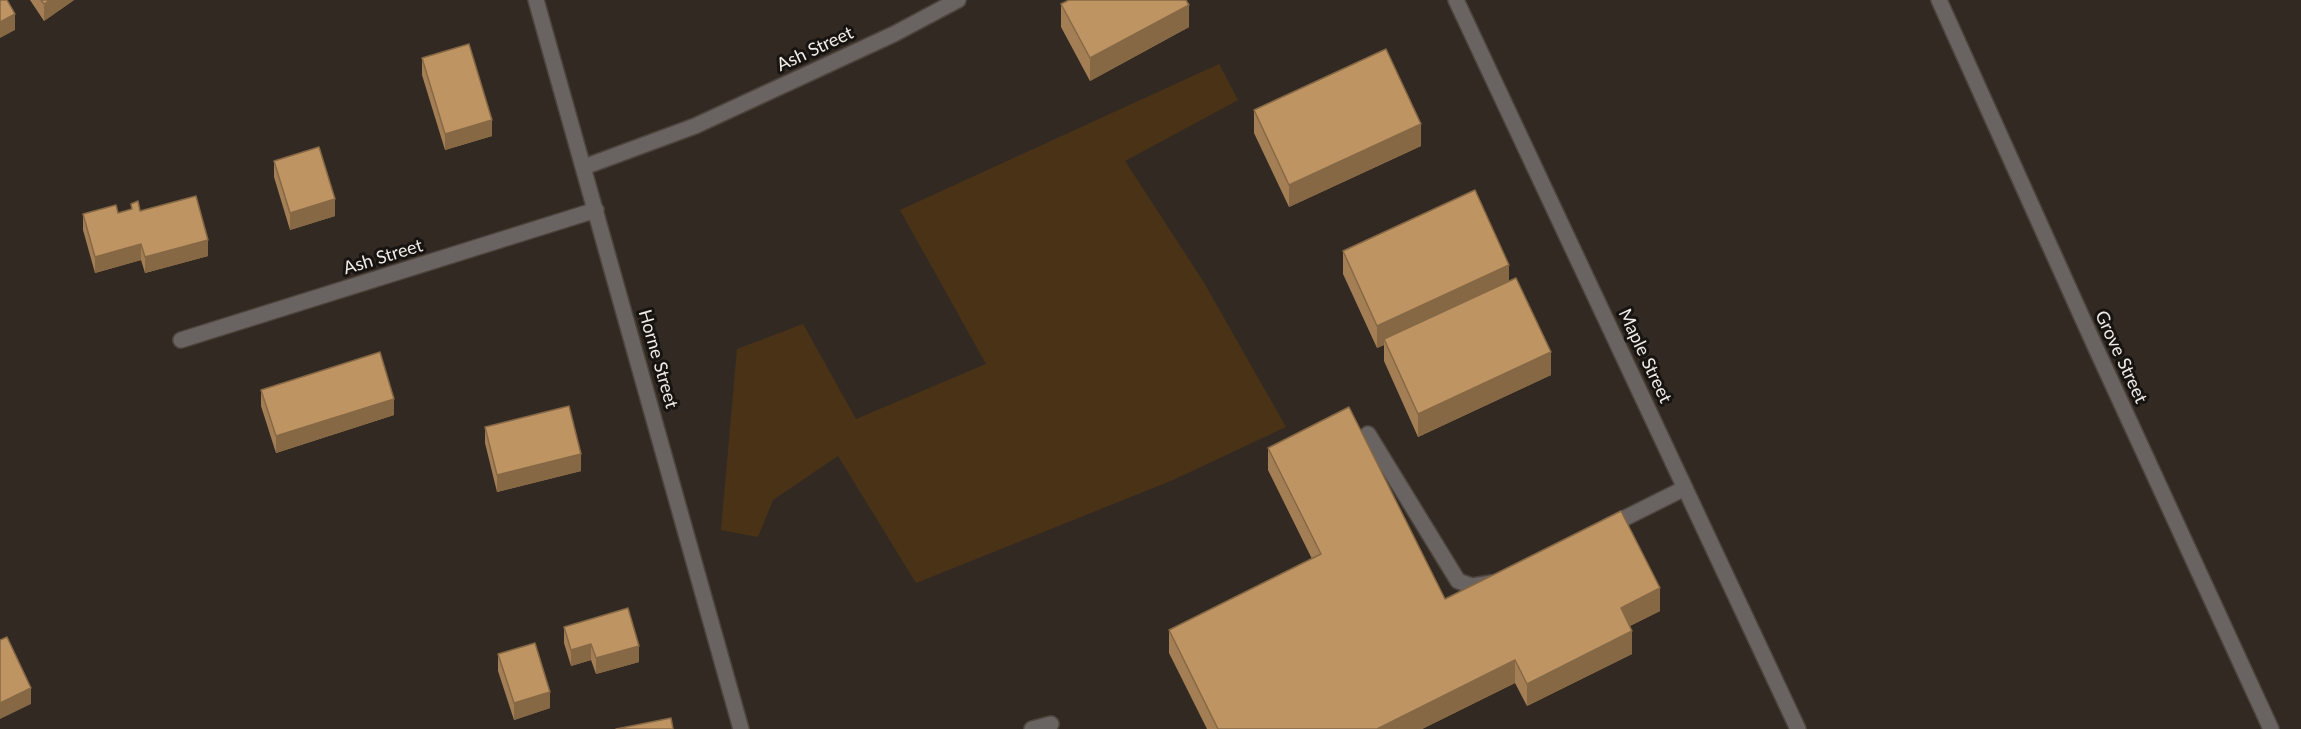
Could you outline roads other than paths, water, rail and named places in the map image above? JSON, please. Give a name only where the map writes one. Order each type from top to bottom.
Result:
[{"type":"street","name":"Horne Street","points":[[536,0],[741,729]]},
{"type":"street","name":"Ash Street","points":[[584,167],[695,126],[894,34],[958,0]]},
{"type":"street","name":"Maple Street","points":[[1456,0],[1798,729]]},
{"type":"street","name":"Grove Street","points":[[1939,0],[2271,729]]},
{"type":"street","name":"Ash Street","points":[[181,340],[567,221],[596,210]]},
{"type":"street","points":[[1368,434],[1458,581],[1472,586],[1489,584],[1510,574]]},
{"type":"street","points":[[1594,533],[1685,488]]},
{"type":"street","points":[[1032,729],[1051,724]]}]
